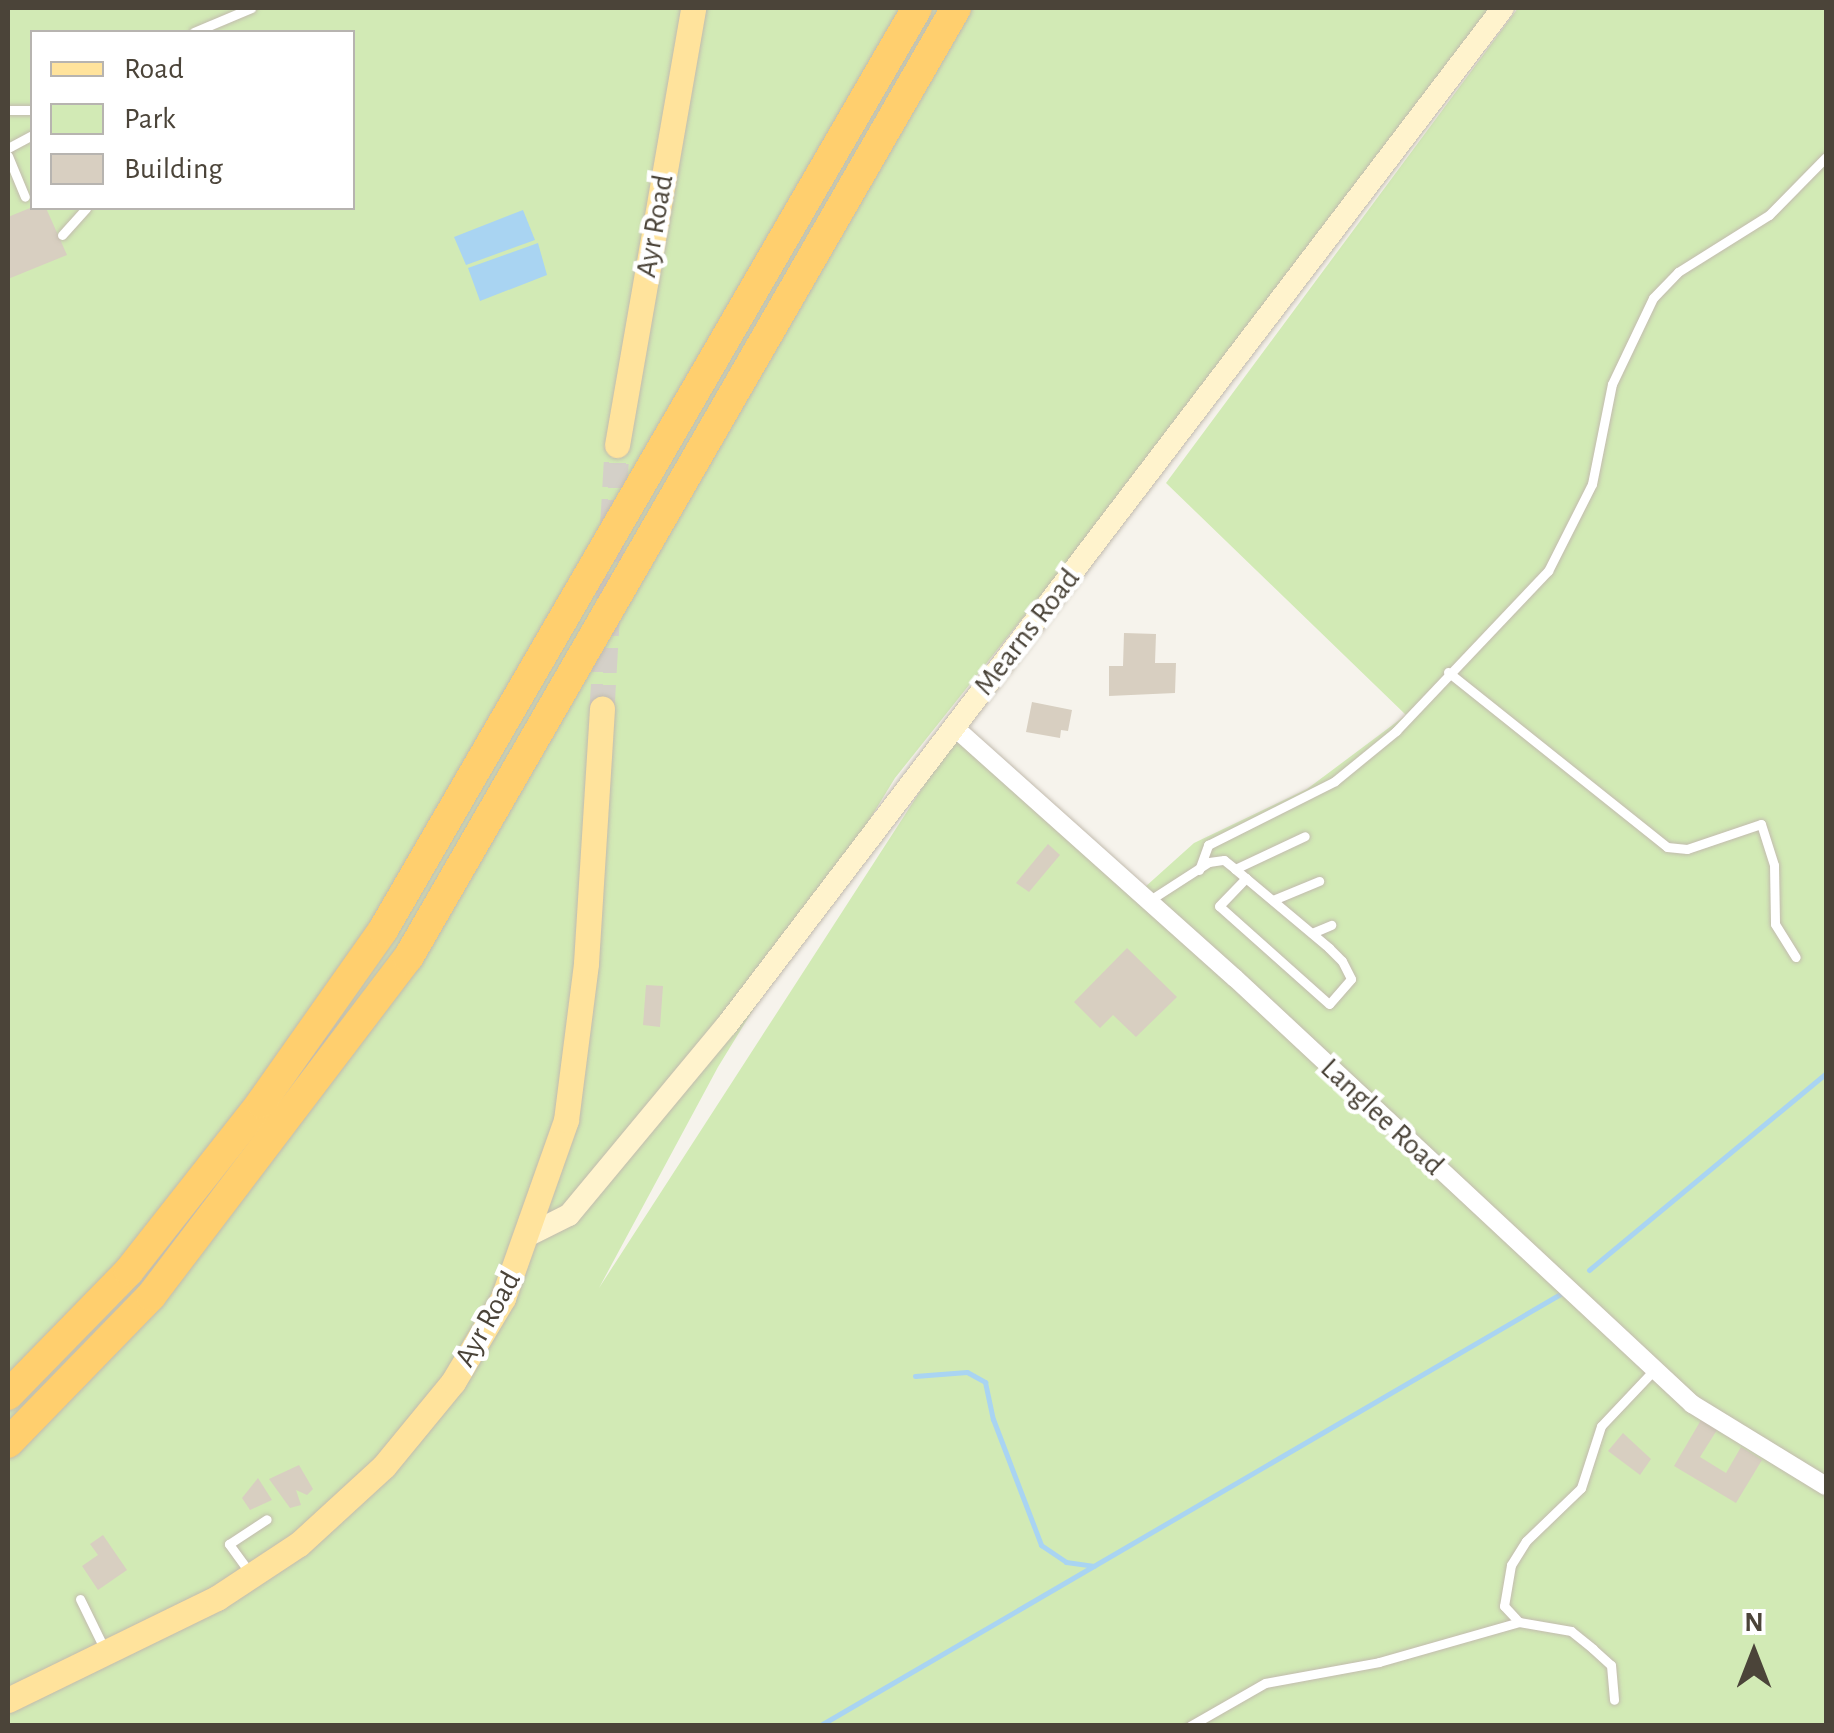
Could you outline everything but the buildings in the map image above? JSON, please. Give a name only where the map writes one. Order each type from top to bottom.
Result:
[{"type":"highway","points":[[8,1395],[129,1270],[261,1104],[383,930],[917,8]]},
{"type":"highway","points":[[8,1444],[151,1296],[408,958],[956,8]]},
{"type":"main road","name":"Ayr Road","points":[[618,444],[694,8]]},
{"type":"main road","name":"Ayr Road","points":[[8,1700],[251,1576],[298,1544],[384,1466],[453,1382],[503,1298],[531,1234],[566,1120],[578,1036],[602,708]]},
{"type":"street","name":"Mearns Road","points":[[531,1234],[569,1215],[727,1026],[1503,8]]},
{"type":"street","name":"Langlee Road","points":[[953,726],[1655,1369],[1728,1431],[1826,1486]]},
{"type":"lane","points":[[199,30],[251,8]]},
{"type":"lane","points":[[8,148],[30,136]]},
{"type":"lane","points":[[8,156],[25,197]]},
{"type":"lane","points":[[1199,870],[1208,845],[1335,780],[1396,732],[1448,672],[1537,583],[1570,536],[1592,484],[1612,384],[1653,298],[1678,272],[1769,215],[1826,157]]},
{"type":"lane","points":[[62,235],[84,210]]},
{"type":"lane","points":[[1448,672],[1667,847],[1687,849],[1761,824],[1774,866],[1775,924],[1796,957]]},
{"type":"lane","points":[[1234,868],[1305,836]]},
{"type":"lane","points":[[1148,901],[1199,870],[1224,860],[1246,878],[1312,934],[1342,961],[1351,979],[1329,1004],[1219,906],[1246,878]]},
{"type":"lane","points":[[1272,900],[1320,880]]},
{"type":"lane","points":[[1312,934],[1330,924]]},
{"type":"lane","points":[[1519,1622],[1504,1606],[1511,1566],[1581,1488],[1601,1426],[1655,1369]]},
{"type":"lane","points":[[251,1576],[230,1544],[268,1519]]},
{"type":"lane","points":[[80,1599],[106,1652]]},
{"type":"lane","points":[[1190,1726],[1264,1683],[1379,1662],[1519,1622],[1571,1631],[1593,1649],[1610,1666],[1614,1700]]},
{"type":"green space","points":[[8,8],[1491,8],[1120,496],[895,778],[718,1067],[599,1288],[961,728],[1145,887],[1194,843],[1307,789],[1406,715],[1166,483],[1518,8],[1826,8],[1826,1725],[8,1726]]},
{"type":"water","points":[[523,210],[535,240],[466,265],[454,237]]},
{"type":"water","points":[[538,243],[547,275],[480,301],[468,268]]},
{"type":"waterway","points":[[1589,1270],[1826,1073]]},
{"type":"waterway","points":[[819,1726],[1562,1293]]},
{"type":"waterway","points":[[915,1376],[967,1372],[985,1382],[993,1419],[1041,1545],[1066,1562],[1094,1566]]},
{"type":"tunnel","points":[[602,709],[617,445]]}]
